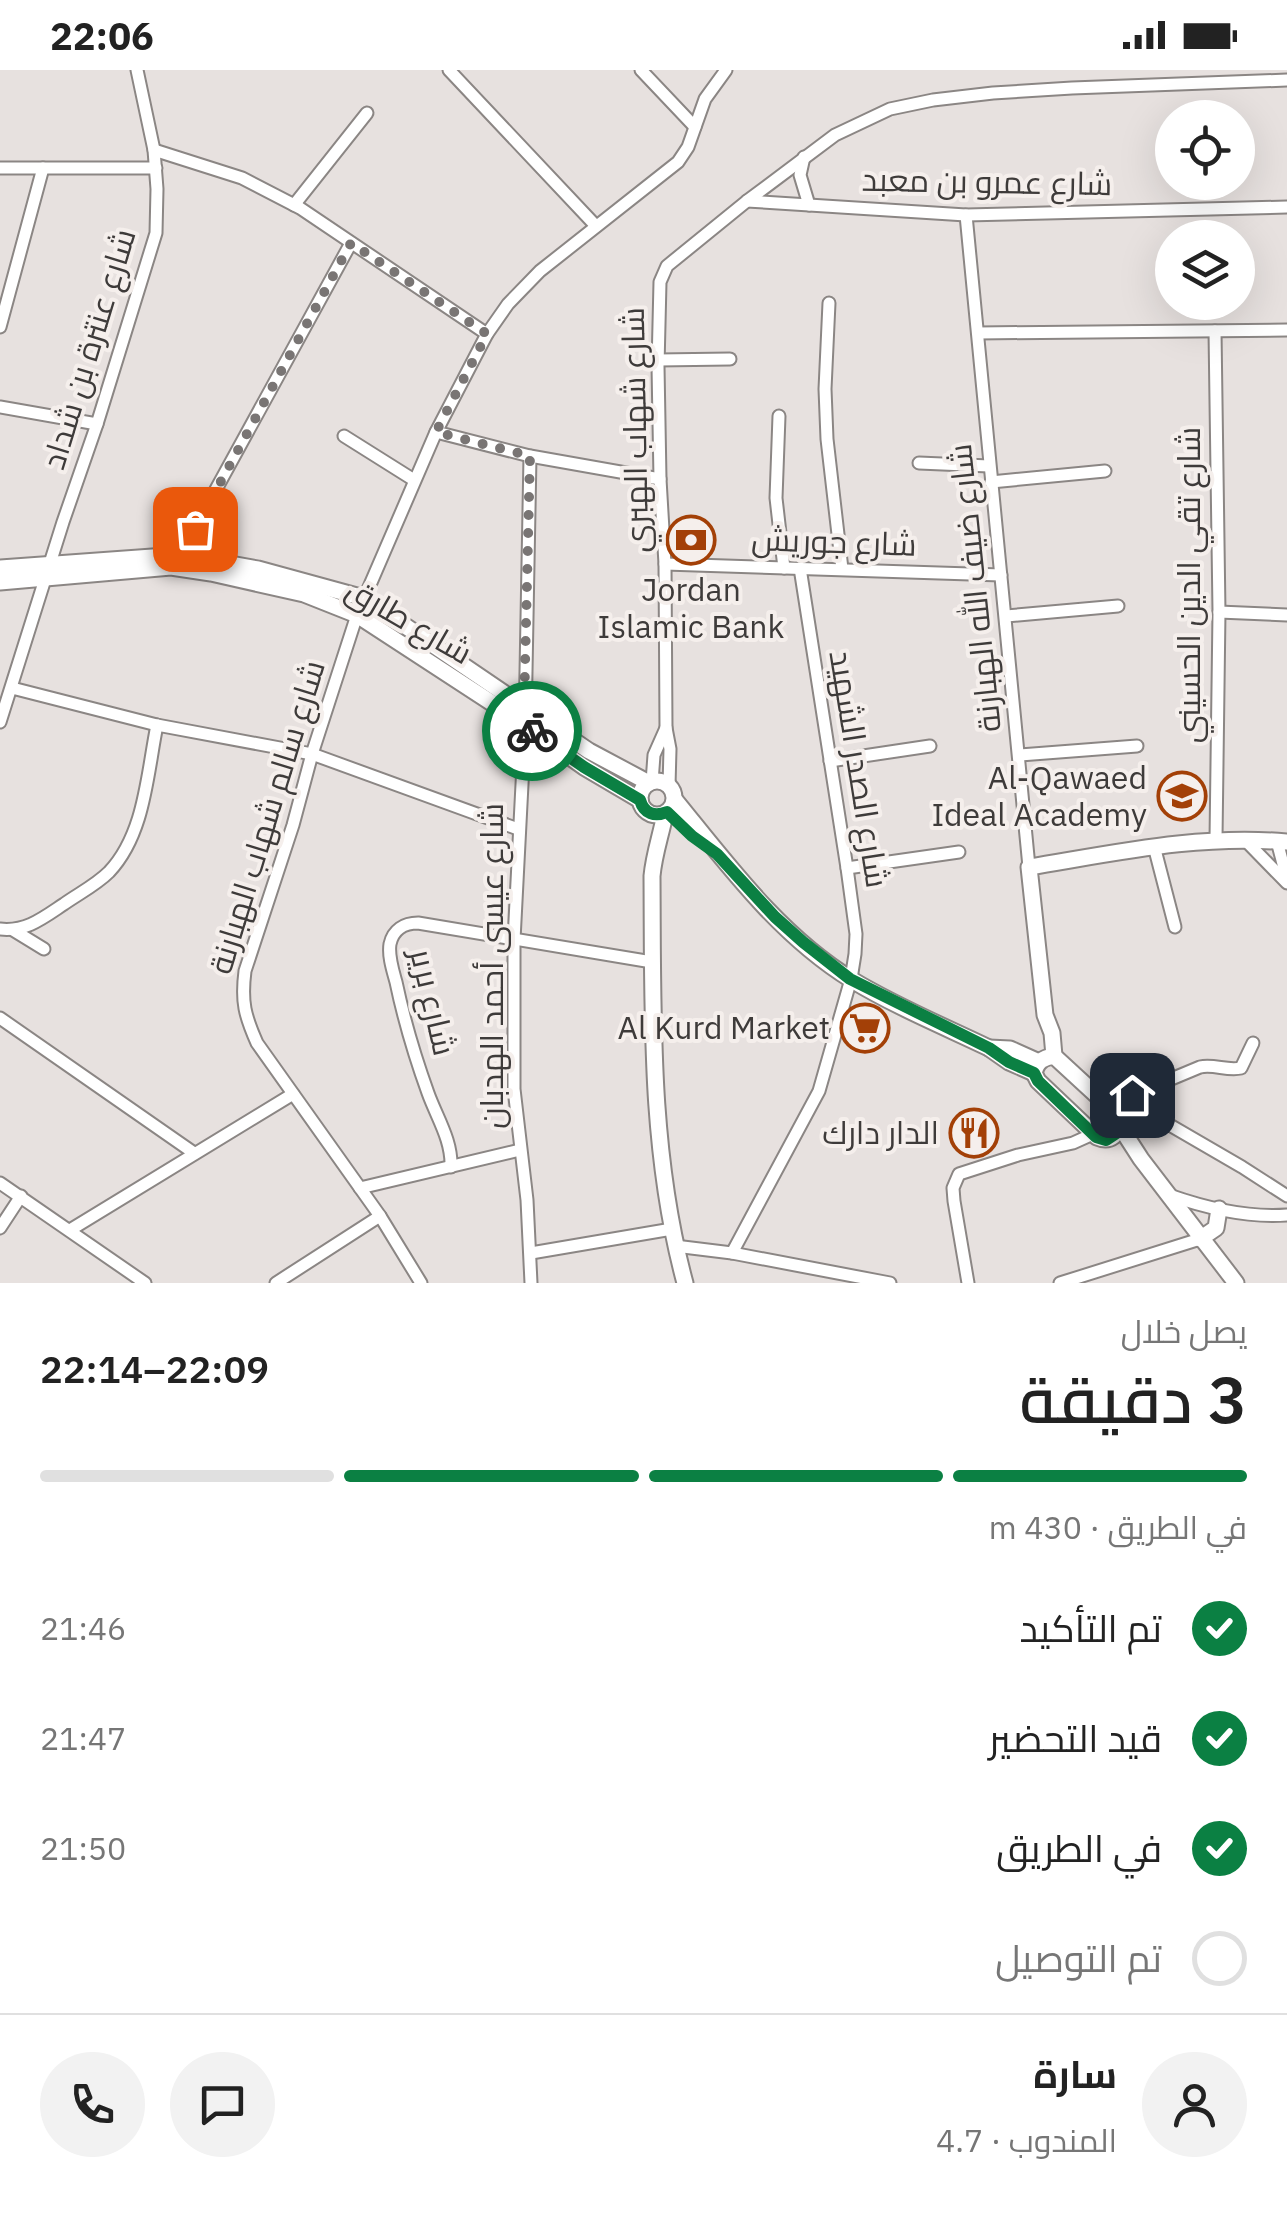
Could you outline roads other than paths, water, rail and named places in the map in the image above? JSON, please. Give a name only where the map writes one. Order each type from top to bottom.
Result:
[{"type":"street","points":[[449,70],[596,226]]},
{"type":"street","points":[[641,70],[694,127]]},
{"type":"street","name":"شارع سالم شهاب الهبارنة","points":[[420,1283],[380,1216],[257,1044],[244,1016],[244,972],[357,616],[436,432],[487,334],[530,280],[678,162],[688,147],[705,99],[726,70]]},
{"type":"street","name":"شارع عنترة بن شداد","points":[[0,722],[156,232],[154,150],[136,71]]},
{"type":"street","name":"شارع شهاب الهبري","points":[[669,803],[658,360],[662,273],[747,200],[835,135],[873,116],[911,104],[1072,88],[1287,80]]},
{"type":"street","points":[[294,205],[367,113]]},
{"type":"street","points":[[154,150],[242,178],[294,205],[487,334]]},
{"type":"street","points":[[804,158],[800,175],[810,205]]},
{"type":"street","points":[[0,168],[156,168]]},
{"type":"street","points":[[0,327],[43,168]]},
{"type":"street","name":"شارع عمرو بن معبد","points":[[747,200],[966,215],[1287,207]]},
{"type":"street","name":"شارع ضيف الله الهبارنة","points":[[966,215],[1046,1016],[1042,1063]]},
{"type":"street","points":[[180,554],[351,243]]},
{"type":"street","points":[[829,303],[826,406],[842,569]]},
{"type":"street","points":[[978,334],[1287,330]]},
{"type":"street","name":"شارع تقي الدين الحسيني","points":[[1215,331],[1216,839]]},
{"type":"street","points":[[658,360],[730,359]]},
{"type":"street","points":[[0,408],[97,424]]},
{"type":"street","points":[[779,416],[776,498],[784,568]]},
{"type":"street","points":[[436,432],[530,456],[660,479]]},
{"type":"street","points":[[344,436],[414,480]]},
{"type":"street","name":"شارع عيسى أحمد الهدبان","points":[[530,456],[525,726],[514,940],[514,1089],[531,1283]]},
{"type":"street","points":[[919,463],[989,466]]},
{"type":"street","points":[[991,482],[1105,470]]},
{"type":"street","name":"شارع طارق","points":[[0,568],[48,571],[190,569],[304,594],[357,616],[654,815],[669,803],[658,781],[651,783],[589,751],[364,598],[258,569],[180,554],[48,571],[0,582]]},
{"type":"street","name":"شارع جوريش","points":[[665,564],[1001,574]]},
{"type":"street","name":"شارع الصدر الشهيد","points":[[732,1254],[819,1092],[854,966],[856,934],[800,568]]},
{"type":"street","points":[[1006,616],[1118,606]]},
{"type":"street","points":[[1218,612],[1287,615]]},
{"type":"street","points":[[12,688],[157,725],[312,754],[518,829]]},
{"type":"street","points":[[7,930],[30,926],[107,874],[126,851],[137,827],[157,725]]},
{"type":"street","name":"شارع شهاب الهبري","points":[[651,783],[654,755],[666,728]]},
{"type":"street","points":[[830,761],[930,746]]},
{"type":"street","points":[[1020,755],[1136,746]]},
{"type":"street","points":[[651,783],[642,790],[654,851],[656,1112],[675,1246],[685,1283]]},
{"type":"street","points":[[654,851],[669,803]]},
{"type":"street","points":[[669,803],[692,836],[717,854],[775,917],[850,979],[989,1048],[1010,1048],[1042,1063],[1110,1105],[1118,1129],[1236,1283]]},
{"type":"street","points":[[1029,867],[1216,839],[1282,841],[1287,881]]},
{"type":"street","points":[[1244,839],[1287,881]]},
{"type":"street","points":[[1154,846],[1175,927]]},
{"type":"street","points":[[846,868],[960,852]]},
{"type":"street","name":"شارع برير","points":[[451,1166],[449,1143],[408,1031],[393,972],[390,941],[411,923],[514,940]]},
{"type":"street","points":[[7,930],[44,949]]},
{"type":"street","points":[[514,940],[652,962]]},
{"type":"street","points":[[0,1018],[194,1153]]},
{"type":"street","points":[[1110,1105],[1207,1066],[1241,1068],[1253,1043]]},
{"type":"street","points":[[1042,1063],[1038,1081],[1101,1139],[1118,1129],[1144,1092]]},
{"type":"street","points":[[70,1230],[292,1094]]},
{"type":"street","points":[[1137,1106],[1287,1196]]},
{"type":"street","points":[[968,1283],[953,1188],[960,1174],[1073,1144],[1093,1134]]},
{"type":"street","points":[[449,1143],[480,1160]]},
{"type":"street","points":[[360,1188],[520,1150]]},
{"type":"street","points":[[0,1183],[145,1283]]},
{"type":"street","points":[[1169,1194],[1219,1209],[1287,1215]]},
{"type":"street","points":[[0,1228],[21,1196]]},
{"type":"street","points":[[1060,1283],[1200,1239],[1216,1228],[1219,1209]]},
{"type":"street","points":[[276,1283],[380,1216]]},
{"type":"street","points":[[531,1253],[672,1228]]},
{"type":"street","points":[[675,1246],[890,1283]]},
{"type":"place","name":"Jordan Islamic Bank","points":[[691,540]]},
{"type":"place","name":"Al-Qawaed Ideal Academy","points":[[1182,796]]},
{"type":"place","name":"Al Kurd Market","points":[[865,1028]]},
{"type":"place","name":"الدار دارك","points":[[974,1133]]}]
